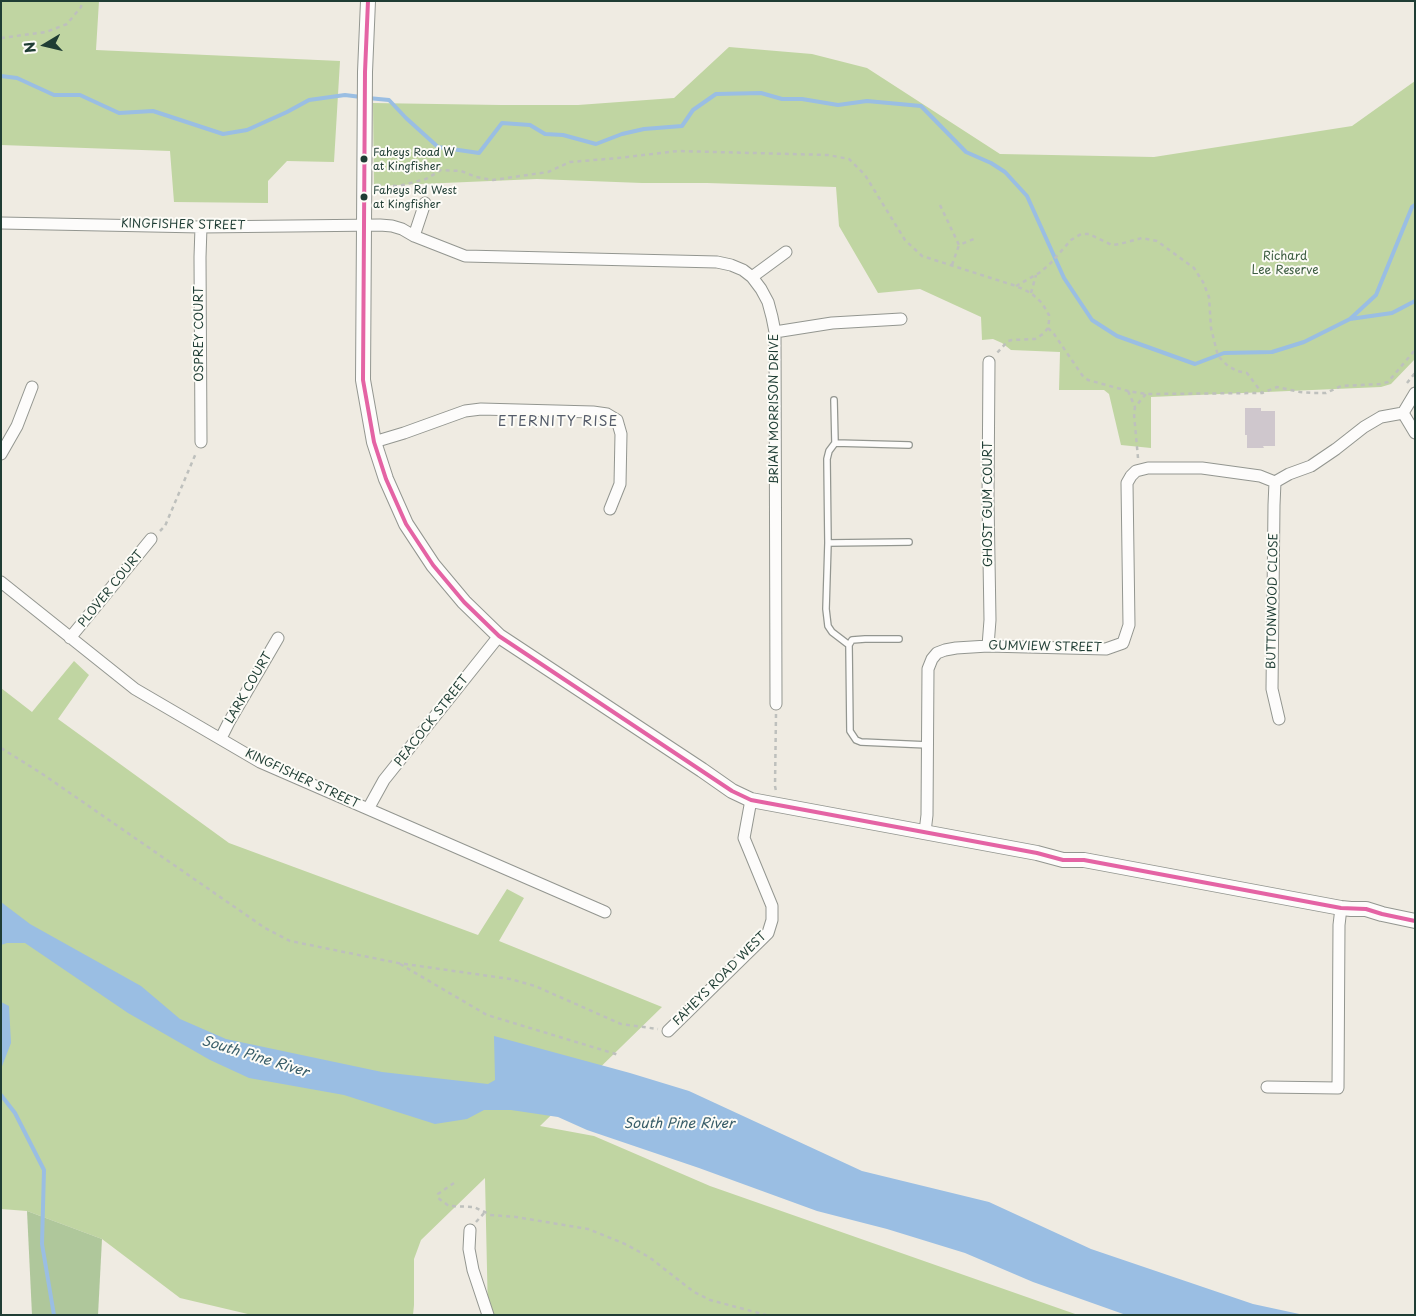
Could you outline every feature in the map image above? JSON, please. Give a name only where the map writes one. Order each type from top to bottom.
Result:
[{"type":"street","points":[[368,1],[364,140],[364,380],[374,442],[386,479],[406,524],[433,565],[458,595],[499,636],[732,791],[751,800],[1036,853],[1063,860],[1084,860],[1341,908],[1366,909],[1415,920]]},
{"type":"street","points":[[414,236],[425,203]]},
{"type":"street","name":"KINGFISHER STREET","points":[[1,223],[201,227],[364,225]]},
{"type":"street","name":"BRIAN MORRISON DRIVE","points":[[364,225],[392,226],[402,229],[414,236],[465,256],[717,262],[743,270],[752,278],[768,302],[775,332],[776,704]]},
{"type":"street","name":"OSPREY COURT","points":[[201,227],[201,442]]},
{"type":"street","points":[[752,278],[786,252]]},
{"type":"street","points":[[775,332],[832,324],[900,319]]},
{"type":"street","name":"GHOST GUM COURT","points":[[988,646],[990,620],[988,499],[989,362]]},
{"type":"street","points":[[1,454],[17,426],[32,387]]},
{"type":"street","points":[[1140,470],[1148,468],[1202,468],[1260,476],[1275,482],[1289,474],[1311,466],[1373,422],[1403,413],[1415,392]]},
{"type":"street","points":[[374,442],[465,411],[481,409],[607,414],[617,420],[621,434],[620,484],[610,509]]},
{"type":"street","points":[[1403,413],[1415,433]]},
{"type":"street","name":"GUMVIEW STREET","points":[[925,832],[927,815],[928,669],[932,659],[937,653],[945,650],[988,646],[1106,649],[1123,643],[1129,625],[1127,483],[1131,476],[1140,470]]},
{"type":"street","name":"BUTTONWOOD CLOSE","points":[[1275,482],[1272,689],[1278,719]]},
{"type":"street","name":"PLOVER COURT","points":[[70,638],[151,539]]},
{"type":"street","name":"KINGFISHER STREET","points":[[1,582],[135,689],[260,762],[605,912]]},
{"type":"street","name":"PEACOCK STREET","points":[[368,809],[384,780],[499,636]]},
{"type":"street","name":"LARK COURT","points":[[221,738],[278,638]]},
{"type":"street","name":"FAHEYS ROAD WEST","points":[[668,1030],[768,933],[772,920],[772,906],[744,838],[751,800]]},
{"type":"street","points":[[1267,1087],[1338,1088],[1339,925],[1341,908]]},
{"type":"street","points":[[470,1230],[469,1250],[473,1270],[488,1315]]},
{"type":"lane","points":[[834,400],[835,443],[827,459],[828,543],[826,609],[828,626],[832,632],[848,645]]},
{"type":"lane","points":[[835,443],[909,445]]},
{"type":"lane","points":[[828,543],[909,542]]},
{"type":"lane","points":[[899,639],[852,640],[848,645],[850,731],[856,740],[861,742],[928,745]]},
{"type":"path","points":[[1,38],[46,32],[66,24],[81,7],[82,1]]},
{"type":"path","points":[[376,184],[399,186],[426,179],[441,170],[461,171],[492,180],[548,172],[570,162],[678,150],[828,155],[848,159],[865,175],[905,240],[922,256],[1016,286],[1031,294],[1042,303],[1049,315],[1048,328],[1035,339],[1012,340],[1008,342],[989,362]]},
{"type":"path","points":[[940,205],[960,245],[952,266]]},
{"type":"path","points":[[1016,286],[1049,265],[1071,240],[1081,234],[1090,234],[1112,245],[1142,238],[1158,241],[1194,268],[1203,282],[1209,297],[1212,328],[1218,356],[1236,372],[1246,373],[1262,393]]},
{"type":"path","points":[[960,245],[974,240]]},
{"type":"path","points":[[1031,294],[1036,275]]},
{"type":"path","points":[[1048,328],[1082,375],[1088,380],[1146,394],[1262,393],[1277,387],[1300,392],[1326,393],[1341,386],[1388,382],[1415,350]]},
{"type":"path","points":[[1128,391],[1135,408]]},
{"type":"path","points":[[1140,470],[1134,414],[1135,408],[1146,394]]},
{"type":"path","points":[[151,539],[165,526],[201,442]]},
{"type":"path","points":[[776,704],[775,786],[778,794]]},
{"type":"path","points":[[1,748],[265,928],[290,941],[398,963],[510,979],[535,986],[621,1024],[668,1030]]},
{"type":"path","points":[[398,963],[487,1015],[619,1055]]},
{"type":"path","points":[[454,1183],[438,1194],[438,1198],[449,1206],[474,1207],[491,1215],[516,1217],[588,1229],[649,1257],[694,1292],[710,1300],[766,1315]]},
{"type":"green space","points":[[1,1],[99,1],[96,50],[340,61],[334,162],[287,161],[268,181],[268,203],[174,202],[170,151],[1,145]]},
{"type":"green space","name":"Richard Lee Reserve","points":[[729,47],[812,54],[867,68],[1000,154],[1154,157],[1352,126],[1415,81],[1415,359],[1391,384],[1381,387],[1151,397],[1151,448],[1121,445],[1109,394],[1104,390],[1059,390],[1060,352],[1011,350],[993,339],[982,340],[981,317],[920,289],[878,293],[839,226],[836,187],[537,179],[374,186],[373,103],[578,105],[674,98]]},
{"type":"green space","points":[[74,661],[89,675],[58,719],[229,843],[478,935],[507,889],[524,898],[499,941],[662,1007],[540,1126],[594,1136],[710,1186],[1078,1315],[488,1315],[485,1178],[421,1240],[414,1259],[413,1315],[252,1315],[180,1298],[102,1239],[27,1211],[1,1209],[1,688],[32,712]]},
{"type":"green space","points":[[27,1211],[102,1239],[98,1315],[32,1315]]},
{"type":"water","name":"South Pine River","points":[[1,902],[30,924],[141,986],[180,1019],[226,1039],[382,1072],[488,1084],[495,1080],[494,1036],[689,1091],[862,1171],[989,1202],[1091,1249],[1253,1304],[1304,1315],[1126,1315],[1033,1282],[965,1253],[887,1229],[817,1211],[587,1130],[558,1117],[511,1110],[484,1110],[467,1119],[435,1124],[344,1095],[249,1078],[210,1060],[128,1013],[25,943],[1,945]]},
{"type":"water","points":[[1,1002],[9,1006],[11,1043],[1,1069]]},
{"type":"building","points":[[1245,408],[1261,408],[1261,411],[1275,411],[1275,446],[1247,448]]},
{"type":"waterway","points":[[1,76],[17,78],[54,95],[80,95],[119,113],[153,111],[223,134],[247,130],[309,100],[345,95],[361,97]]},
{"type":"waterway","points":[[368,98],[389,100],[438,147],[479,153],[502,123],[530,125],[545,134],[563,135],[596,144],[622,134],[644,129],[682,126],[693,110],[716,94],[761,93],[782,99],[802,99],[838,105],[867,101],[921,106],[966,152],[991,163],[1005,172],[1027,196],[1064,278],[1092,320],[1117,336],[1195,364],[1224,353],[1272,352],[1304,342],[1350,319],[1376,295],[1412,207],[1415,205]]},
{"type":"waterway","points":[[1350,319],[1392,313],[1415,301]]},
{"type":"waterway","points":[[1,1095],[15,1113],[44,1170],[42,1244],[54,1315]]},
{"type":"transit line","points":[[368,1],[365,72],[363,380],[374,442],[386,479],[406,524],[433,565],[464,602],[499,636],[732,791],[751,800],[1037,853],[1063,860],[1084,860],[1341,908],[1366,909],[1415,921]]},
{"type":"place","name":"Faheys Road W at Kingfisher","points":[[364,159]]},
{"type":"place","name":"Faheys Rd West at Kingfisher","points":[[364,197]]},
{"type":"district","name":"ETERNITY RISE","points":[[558,422]]}]
